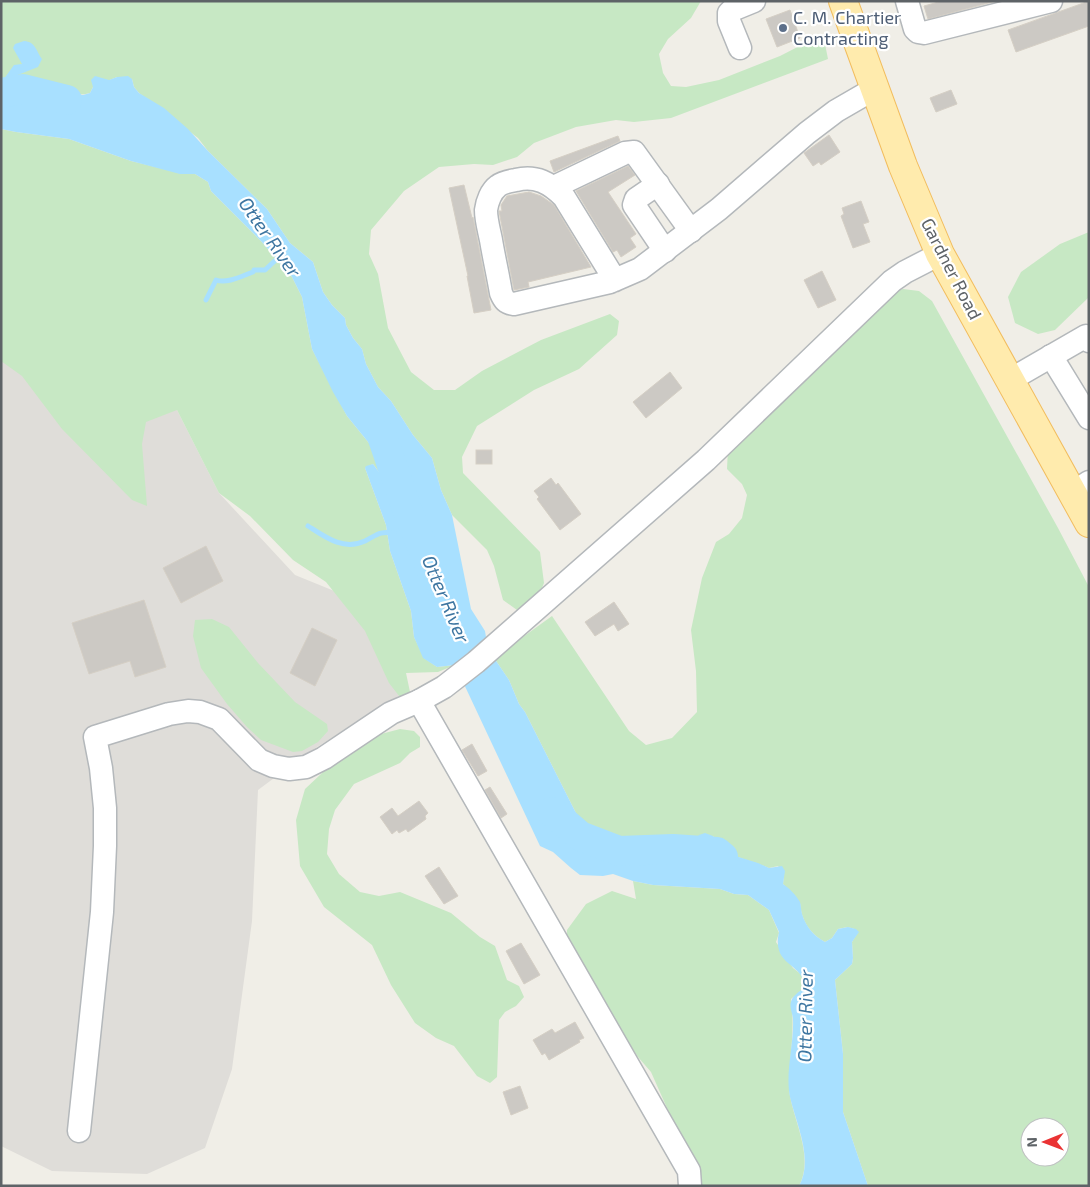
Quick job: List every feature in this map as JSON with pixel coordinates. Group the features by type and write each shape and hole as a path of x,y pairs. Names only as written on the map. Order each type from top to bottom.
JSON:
{"main road":[{"name":"Gardner Road","path":"843,1 903,166 940,254 1010,380 1080,487 1089,523"}],"street":[{"path":"740,48 729,21 729,13 754,1"},
{"path":"907,1 916,29 918,32 924,33 1051,1"},
{"path":"615,280 564,197 554,187 543,181 531,178 506,182 498,186 488,203 486,218 504,300 514,304 615,280 640,269 665,251 836,111 874,90"},
{"path":"554,187 625,153 634,152 691,231"},
{"path":"658,184 636,199 634,205 665,251"},
{"path":"78,1131 102,912 105,846 104,804 95,737 169,714 188,711 200,712 219,719 259,760 273,766 289,769 306,767 324,758 391,714 444,687 476,662 706,460 892,281 940,254"},
{"path":"1010,380 1086,336 1089,341"},
{"path":"1051,356 1089,418"},
{"path":"419,701 689,1171 690,1186"}],"shaded area":[{"path":"1,353 177,410 219,493 295,575 349,597 405,692 309,752 258,790 252,921 232,1069 205,1148 147,1174 52,1171 1,1146"}],"green space":[{"path":"1,1 701,1 691,18 668,39 659,54 663,73 671,86 686,87 719,80 780,56 823,34 828,59 671,118 634,122 616,120 576,127 534,143 517,157 493,165 474,164 439,167 404,191 371,230 369,254 378,274 388,328 411,372 434,390 455,390 482,371 541,340 610,314 619,321 617,335 579,369 534,390 477,426 462,457 463,473 540,552 544,583 537,600 522,610 517,610 503,600 494,566 487,550 452,515 441,490 432,458 413,435 391,401 378,387 366,364 362,349 346,325 345,318 332,305 323,292 313,262 290,243 267,209 208,151 198,138 139,93 134,87 132,79 117,77 93,87 90,93 85,94 33,89 1,97"},
{"path":"1,129 69,139 131,161 180,173 195,174 208,182 211,191 261,241 292,277 302,297 312,349 347,416 411,495 422,521 424,534 416,539 409,531 398,509 391,488 373,464 365,468 386,525 390,551 411,611 414,637 424,658 437,667 455,665 438,672 406,673 410,701 403,701 389,683 365,631 326,582 293,560 250,516 219,493 177,410 146,422 142,444 147,506 132,500 62,429 22,376 1,361"},
{"path":"1089,232 1089,297 1055,330 1038,334 1015,323 1008,297 1021,272 1060,244"},
{"path":"903,289 919,291 932,301 1089,587 1089,1186 868,1186 843,1112 843,1054 835,980 852,964 852,942 858,932 851,928 843,928 838,929 832,938 825,942 820,939 804,921 800,903 783,884 784,875 778,866 769,868 730,854 721,849 713,836 694,839 680,852 661,857 630,854 609,847 594,839 590,841 590,848 585,843 581,823 525,712 519,704 509,680 494,658 552,616 629,731 646,745 672,738 697,712 696,671 691,630 702,578 716,542 729,534 742,518 747,495 742,484 727,469 728,448 882,296"},
{"path":"212,619 229,627 258,663 295,702 327,724 328,731 318,742 302,751 293,752 261,740 227,704 201,668 193,636 195,620"},
{"path":"400,729 414,731 420,737 420,747 410,753 400,763 354,784 335,810 329,829 327,854 339,874 360,892 379,896 400,892 451,913 480,937 495,946 507,980 519,986 524,997 516,1006 505,1012 499,1020 497,1077 490,1083 477,1076 454,1046 436,1038 415,1023 391,985 372,945 324,907 300,866 296,820 305,789 337,759 381,734"},
{"path":"633,881 653,885 720,889 734,894 748,895 769,910 779,933 776,942 793,968 802,975 804,982 804,988 791,999 793,1024 789,1080 792,1107 804,1153 805,1164 799,1186 692,1186 671,1117 651,1072 638,1057 585,977 567,945 567,930 586,904 612,891 636,899"}],"water":[{"path":"24,41 33,45 42,59 38,67 10,78 8,87 12,93 49,89 83,95 90,93 93,87 91,80 95,76 109,80 128,76 132,79 134,87 139,93 164,108 188,129 267,209 290,243 313,262 323,292 332,305 345,318 346,325 362,349 366,364 378,387 391,401 413,435 432,458 441,490 452,515 471,609 485,631 488,649 509,680 519,704 525,712 581,823 585,844 591,847 591,838 601,845 624,853 667,857 688,847 699,835 705,833 713,836 721,849 729,854 769,868 782,866 785,871 783,884 798,899 806,923 811,931 821,940 825,942 832,938 838,929 848,927 859,932 852,942 852,964 835,980 843,1054 843,1112 868,1186 799,1186 805,1164 804,1153 790,1097 789,1078 793,1029 791,1004 794,996 804,988 803,980 799,973 784,959 780,952 778,944 779,932 769,910 748,895 734,894 720,889 653,885 613,874 603,876 580,875 553,852 540,846 455,665 437,667 423,658 414,637 411,611 390,551 386,525 365,468 366,466 373,464 391,488 398,509 409,531 416,539 424,534 422,521 411,495 347,416 333,392 312,349 302,297 292,277 261,241 211,191 208,182 195,174 180,174 131,161 69,139 1,129 1,83 14,65 22,64 13,48 15,44"}],"building":[{"path":"942,1 996,1 928,19 924,6"},
{"path":"1089,1 1089,26 1016,52 1008,30"},
{"name":"C. M. Chartier Contracting","path":"790,10 800,38 777,47 766,19"},
{"path":"951,90 957,104 936,112 930,98"},
{"path":"829,135 840,152 821,165 819,162 813,166 804,153"},
{"path":"618,136 620,141 554,172 550,161"},
{"path":"628,166 635,175 608,192 636,234 630,238 636,247 621,257 617,250 613,252 576,191"},
{"path":"464,185 473,217 491,310 474,313 449,188"},
{"path":"529,192 541,196 554,205 591,267 528,282 529,287 514,290 499,211 502,211 501,205 507,196"},
{"path":"861,201 869,222 863,224 870,242 853,248 841,216 844,214 842,208"},
{"path":"822,271 836,300 818,308 804,280"},
{"path":"670,372 682,388 646,418 633,402"},
{"path":"476,450 492,450 492,464 476,464"},
{"path":"551,478 556,485 558,483 581,514 560,530 537,499 539,497 534,491"},
{"path":"206,546 223,581 181,603 163,568"},
{"path":"144,600 166,667 135,677 130,661 89,674 72,623"},
{"path":"614,602 629,624 618,631 614,624 595,636 585,622"},
{"path":"312,628 337,640 315,686 290,673"},
{"path":"472,744 487,771 478,776 462,750"},
{"path":"490,787 507,814 501,818 485,790"},
{"path":"419,801 428,813 425,816 426,819 408,832 406,829 399,833 397,830 392,834 380,817 392,808 398,816"},
{"path":"439,867 458,896 444,904 425,876"},
{"path":"521,943 540,975 524,984 506,951"},
{"path":"575,1022 584,1038 579,1040 580,1042 549,1060 545,1053 542,1055 533,1040 552,1029 555,1033"},
{"path":"520,1086 528,1108 511,1115 503,1092"}],"waterway":[{"name":"Otter River","path":"1,93 23,89 67,100"},
{"path":"206,300 216,280 230,280 254,270 265,270 280,256"},
{"name":"Otter River","path":"382,436 407,509 434,576"},
{"path":"308,526 342,544 357,544 381,533 394,533"},
{"name":"Otter River","path":"552,812 580,836 619,851 673,849 717,852 723,857"}],"place":[{"name":"C. M. Chartier Contracting","path":"783,28"}]}
